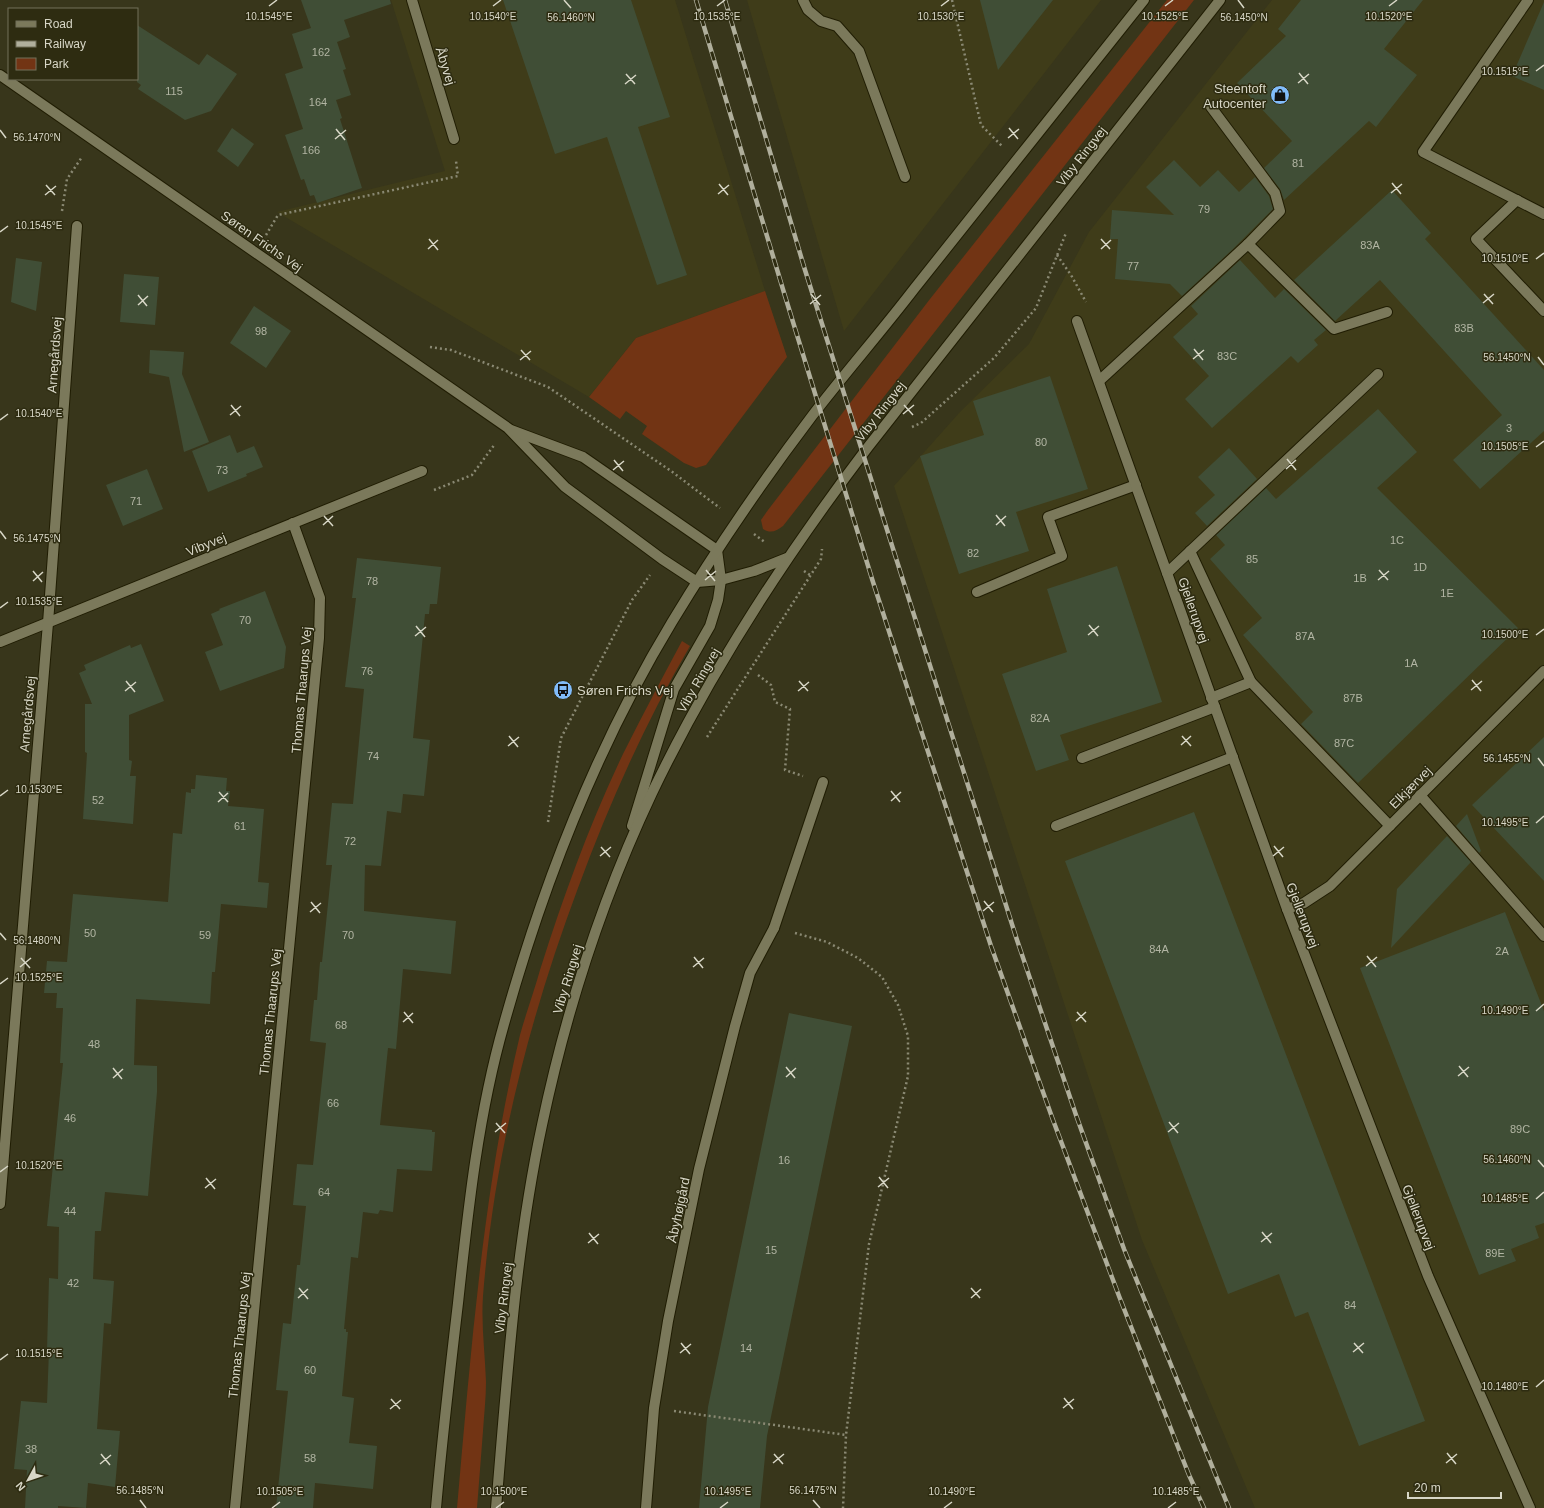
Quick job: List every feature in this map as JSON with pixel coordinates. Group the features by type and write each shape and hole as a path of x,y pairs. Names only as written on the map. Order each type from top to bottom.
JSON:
{"street":[{"name":"Åbyvej","path":"412,0 454,139"},
{"path":"803,0 808,10 821,21 837,26 859,51 905,177"},
{"path":"436,1508 468,1205 483,1116 503,1028 531,933 563,846 598,762 671,624 737,521 814,415 1144,0"},
{"name":"Viby Ringvej","path":"496,1508 514,1308 526,1216 542,1126 562,1043 586,959 617,874 652,793 690,718 726,657 787,558 828,500 868,447 1220,0"},
{"path":"1528,0 1423,152 1544,214"},
{"name":"Søren Frichs Vej","path":"0,75 508,428 565,488 662,559 697,582"},
{"path":"1099,381 1248,244 1280,211 1275,193 1211,107"},
{"path":"1517,200 1476,239 1544,311"},
{"name":"Arnegårdsvej","path":"0,1204 48,624 77,226"},
{"path":"1248,244 1334,329 1387,312"},
{"name":"Gjellerupvej","path":"1077,321 1287,909 1428,1276 1530,1508"},
{"path":"1167,573 1378,374"},
{"name":"Søren Frichs Vej","path":"508,428 583,457 717,550"},
{"name":"Vibyvej","path":"0,642 48,624 422,470"},
{"path":"977,592 1062,556 1048,517 1136,485"},
{"name":"Thomas Thaarups Vej","path":"235,1508 320,638 320,598 293,522"},
{"path":"617,874 674,688 710,626 718,600 721,580 717,550"},
{"path":"1190,551 1251,682 1390,826"},
{"path":"697,582 721,580 754,571 787,558"},
{"name":"Elkjærvej","path":"1287,909 1304,903 1330,886 1544,671"},
{"path":"1082,758 1213,702 1251,682"},
{"path":"1056,826 1233,757"},
{"name":"Åbyhøjgård","path":"646,1508 654,1408 668,1321 700,1169 733,1034 750,972 774,928 823,782"},
{"path":"1420,795 1544,936"}],"path":[{"path":"952,0 981,125 1017,160"},
{"path":"255,253 278,214 458,176 454,139"},
{"path":"77,226 61,222 67,179 94,140"},
{"path":"907,429 921,423 994,358 1036,308 1066,233"},
{"path":"1057,255 1071,275 1093,314 1077,321"},
{"path":"429,346 451,350 548,387 670,471 737,521"},
{"path":"422,470 430,491 472,474 508,428"},
{"path":"750,670 821,559 822,544"},
{"path":"561,738 632,600 662,559"},
{"path":"758,675 770,685 775,702 790,709 785,770 823,782"},
{"path":"774,928 827,942 858,958 882,977 898,1005 908,1036 908,1076 869,1244 846,1435 843,1508"},
{"path":"654,1408 846,1435"}],"shaded area":[{"path":"391,0 675,0 765,291 636,338 589,397 277,212 445,171"},
{"path":"747,0 1101,0 844,331"},
{"path":"1272,0 1544,0 1544,1508 1255,1508 1142,1240 894,486 960,412 1029,344 1089,232"}],"green space":[{"path":"1167,0 1194,0 783,526 773,531 763,529 761,520 768,510 930,299"},
{"path":"765,291 787,357 706,465 696,468 684,463 642,434 647,426 626,411 620,419 589,397 636,338"},
{"path":"682,641 690,646 643,734 602,826 560,937 529,1038 505,1140 488,1244 483,1296 486,1394 477,1508 457,1508 473,1330 487,1211 507,1093 520,1035 558,915 588,833 623,754"}],"building":[{"path":"301,0 390,0 391,4 344,20 350,37 337,42 346,69 343,70 351,95 336,100 342,118 340,119 362,188 317,203 314,195 310,196 304,179 301,180 285,135 303,129 285,74 303,68 292,34 311,28"},
{"path":"503,0 631,0 670,117 638,127 687,275 657,285 607,137 555,154"},
{"path":"980,0 1053,0 998,70"},
{"path":"1301,0 1423,0 1384,49 1417,75 1376,127 1369,121 1284,200 1280,189 1264,168 1292,141 1237,83 1286,36 1278,29"},
{"path":"1544,2 1544,90 1512,76"},
{"path":"138,26 199,65 207,54 237,74 211,111 185,120 138,89 141,85 137,82"},
{"path":"232,128 254,144 238,167 217,151"},
{"path":"1174,160 1200,187 1218,170 1239,192 1255,177 1269,196 1273,209 1232,250 1182,296 1170,284 1115,279 1118,239 1110,239 1112,210 1174,215 1146,187"},
{"path":"1392,190 1431,233 1425,239 1544,370 1544,431 1480,489 1453,460 1502,415 1380,280 1335,321 1294,280"},
{"path":"16,258 42,262 36,311 11,302"},
{"path":"1240,260 1275,298 1284,289 1326,330 1314,340 1318,345 1298,363 1291,356 1212,428 1185,399 1209,376 1173,337 1198,314 1191,306"},
{"path":"124,274 159,277 155,325 120,322"},
{"path":"254,306 291,331 266,368 230,343"},
{"path":"150,350 184,352 182,374 209,442 184,452 169,377 149,373"},
{"path":"1050,376 1088,489 1016,512 1029,551 959,574 920,456 984,435 973,401"},
{"path":"1378,409 1417,452 1377,488 1518,628 1358,783 1301,724 1313,712 1243,635 1262,618 1210,559 1225,545 1216,535 1266,488 1276,499"},
{"path":"230,435 237,453 254,446 263,467 246,474 247,476 208,492 192,451"},
{"path":"1229,448 1257,479 1207,526 1195,513 1215,495 1198,477"},
{"path":"147,469 163,509 123,526 106,485"},
{"path":"357,558 441,567 437,604 430,604 429,614 425,614 413,738 430,740 424,796 403,794 401,813 387,811 381,866 365,865 364,911 456,921 451,974 403,969 396,1049 388,1048 380,1125 432,1130 432,1132 435,1132 432,1171 397,1169 393,1212 380,1210 378,1214 363,1212 358,1258 351,1257 344,1329 348,1332 342,1396 354,1398 349,1443 377,1446 373,1489 315,1483 313,1508 276,1508 288,1391 276,1390 283,1323 291,1324 297,1265 300,1265 306,1206 293,1205 297,1164 313,1165 326,1043 310,1041 314,1000 317,1000 320,962 322,962 332,865 326,865 332,803 353,804 364,689 345,687 356,598 352,598"},
{"path":"1117,566 1162,702 1060,735 1069,760 1036,771 1002,674 1067,652 1047,589"},
{"path":"265,591 286,647 284,668 220,691 205,652 223,645 211,614 220,610 219,609"},
{"path":"141,644 164,701 129,715 129,760 132,761 130,776 136,776 133,824 83,819 87,753 85,752 85,704 92,704 79,673 86,670 84,665 130,645 131,648"},
{"path":"1544,737 1544,881 1472,805"},
{"path":"196,775 227,778 226,791 230,791 228,806 264,809 258,882 269,883 267,908 221,904 215,972 212,972 210,1004 136,999 134,1065 157,1066 157,1092 148,1196 105,1192 101,1231 95,1231 93,1279 114,1281 111,1324 104,1323 97,1429 120,1431 115,1487 88,1483 86,1508 58,1506 58,1508 25,1508 27,1470 14,1469 21,1401 47,1403 49,1278 58,1279 59,1227 47,1226 63,1063 60,1063 63,1008 56,1008 57,993 44,993 47,961 67,962 73,894 168,902 173,833 182,834 186,792 191,793 191,789 195,789"},
{"path":"1194,812 1425,1421 1359,1446 1308,1312 1295,1317 1279,1274 1228,1294 1065,861"},
{"path":"1467,814 1481,851 1479,853 1456,826"},
{"path":"1447,836 1471,862 1391,948 1397,889"},
{"path":"1505,912 1544,1011 1544,1223 1535,1226 1539,1238 1511,1249 1516,1261 1479,1275 1360,968"},
{"path":"789,1013 852,1026 767,1436 760,1508 699,1508 708,1407"}],"railway":[{"path":"696,0 873,582 991,946 1053,1120 1119,1296 1189,1475 1204,1508"},
{"path":"725,0 805,270 1017,940 1076,1115 1124,1249 1229,1508"}],"place":[{"name":"Steentoft Autocenter","path":"1280,95"},
{"name":"Søren Frichs Vej","path":"563,690"}]}
